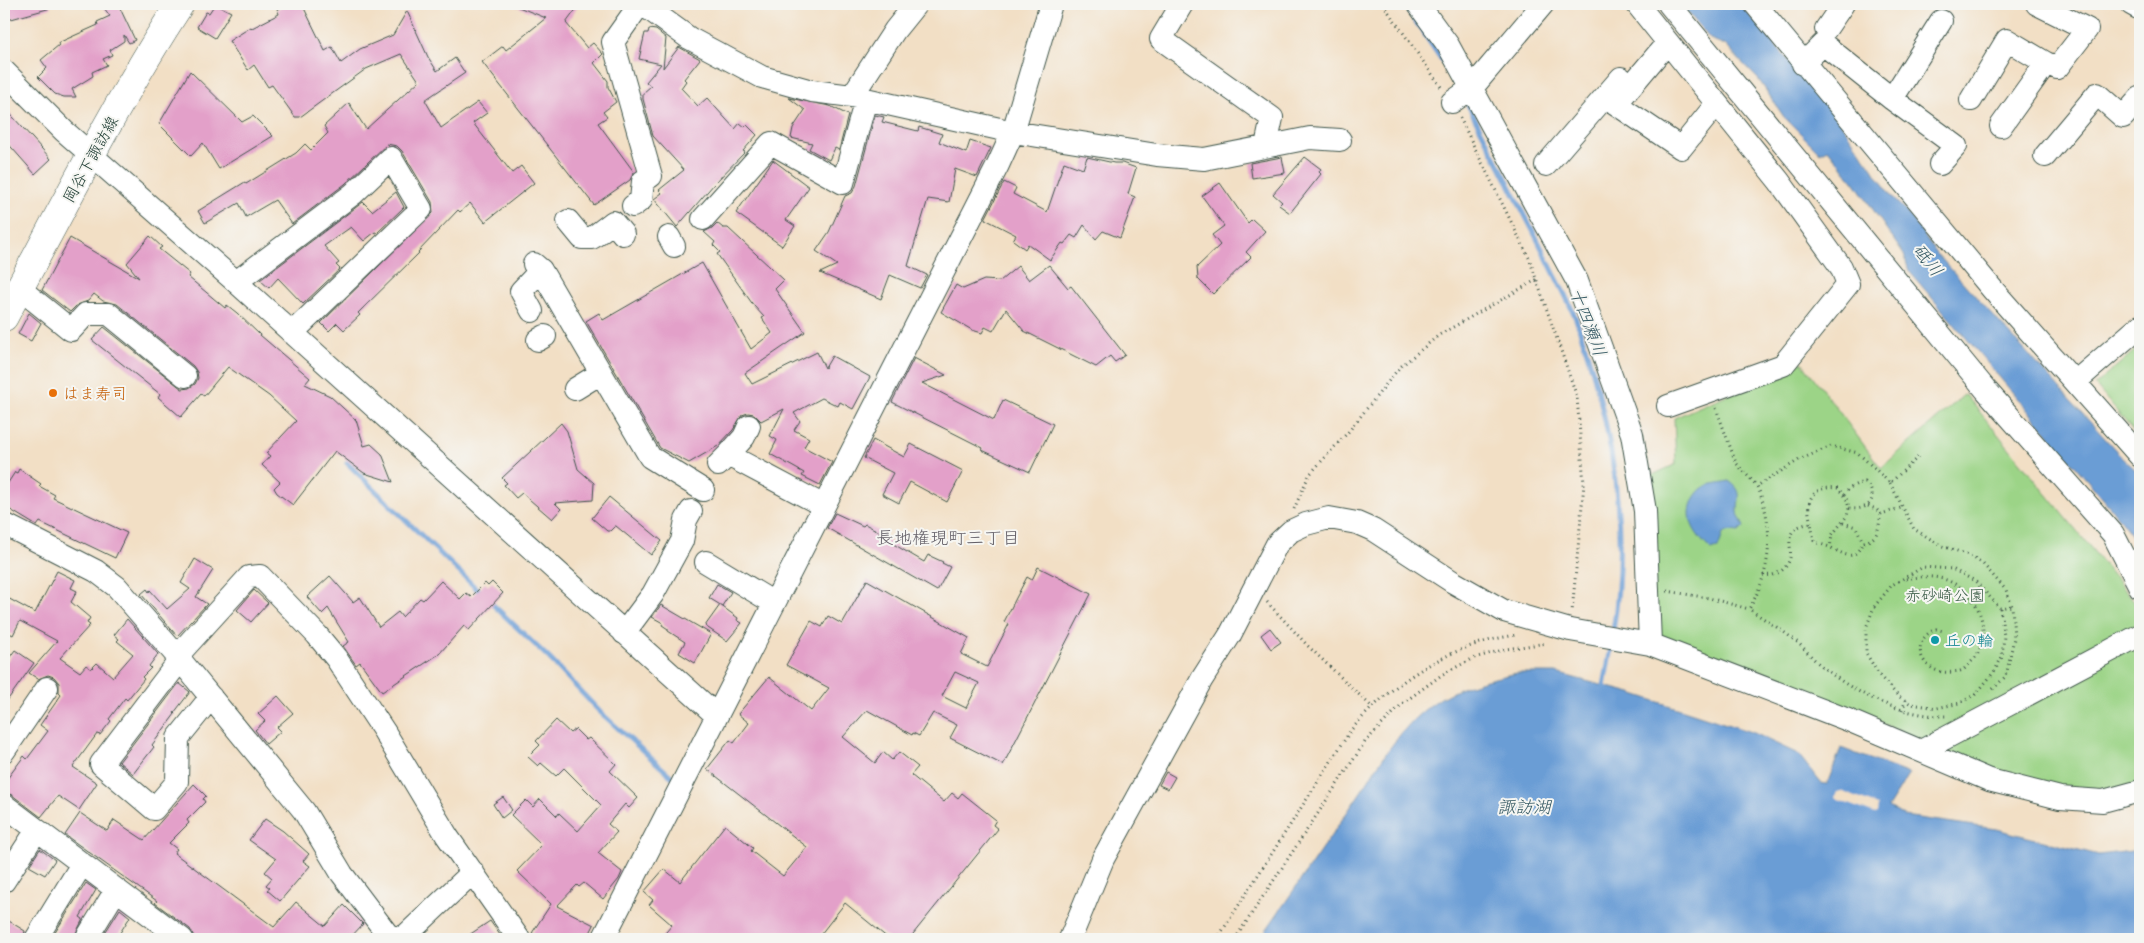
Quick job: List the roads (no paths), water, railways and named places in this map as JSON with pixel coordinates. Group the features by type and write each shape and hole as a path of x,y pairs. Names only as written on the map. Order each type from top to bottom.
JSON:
{"main road":[{"name":"岡谷下諏訪線","path":"4,317 91,155 152,47 180,4"}],"street":[{"path":"641,205 643,181 651,176 613,42 641,4 689,38 762,77 812,91 859,98 1013,132 1157,155 1204,159 1310,138 1340,140"},
{"path":"703,219 771,143 843,183 859,98 895,30 916,4"},
{"path":"603,939 774,603 779,575 824,506 927,308 1013,132 1051,4"},
{"path":"1182,4 1161,39 1272,118 1266,146"},
{"path":"1418,4 1448,45 1461,95 1578,281 1629,425 1645,511 1648,590 1644,643"},
{"path":"1461,95 1543,4"},
{"path":"1637,4 1779,180 1841,267 1848,284 1783,365 1668,406"},
{"path":"1669,4 1986,390 2113,534 2140,587"},
{"path":"1755,4 1993,290 2140,456"},
{"path":"1826,29 1843,4"},
{"path":"1971,100 2007,40 2057,68 2087,29 2037,4"},
{"path":"2131,4 2140,10"},
{"path":"1892,99 1941,21"},
{"path":"1546,165 1652,42 1654,35 1664,37"},
{"path":"1664,37 1663,48 1616,104 1681,148 1710,112 1719,106"},
{"path":"1804,64 1823,44 1892,99 1956,146 1940,164"},
{"path":"2001,126 2046,63"},
{"path":"4,71 64,131 236,282 716,715"},
{"path":"2045,156 2097,94 2123,118 2140,98"},
{"path":"236,282 352,194 391,158 421,209 292,333"},
{"path":"568,221 582,238 592,238 613,222 623,234"},
{"path":"532,311 521,291 538,267 566,296 601,373 650,457 703,490"},
{"path":"19,288 71,330 86,314 108,314 185,376"},
{"path":"2075,382 2140,326"},
{"path":"567,382 601,373"},
{"path":"749,426 744,437 723,460 824,506"},
{"path":"624,633 653,594 682,541 686,513"},
{"path":"1070,939 1103,859 1202,679 1230,635 1277,544 1291,531 1306,524 1329,518 1357,523 1373,530 1504,611 1539,622 1644,643 1848,720 1989,780 2060,798 2103,801 2140,790"},
{"path":"4,524 103,576 117,587 304,811 342,874 388,935 402,939 473,872"},
{"path":"706,562 774,603"},
{"path":"211,698 178,738 177,782 154,809 101,764 178,658 249,577 260,576 317,635 336,658 384,731 447,836 519,939"},
{"path":"1921,751 2140,635"},
{"path":"4,751 47,688"},
{"path":"4,805 182,939"},
{"path":"4,881 37,830"},
{"path":"36,939 82,864"},
{"path":"86,939 116,890"}],"water":[{"name":"砥川","path":"1681,4 1740,4 1840,122 1892,197 1911,217 1937,254 2122,457 2140,474 2140,546 2110,507 1909,271 1904,255 1855,183 1828,149 1820,153 1784,117 1759,80 1725,45 1710,39"},
{"path":"1729,481 1738,491 1738,513 1744,527 1739,532 1730,531 1723,534 1718,548 1711,550 1693,528 1690,515 1693,500 1704,487"},
{"name":"諏訪湖","path":"1517,673 1556,673 1631,693 1751,732 1798,754 1821,783 1827,784 1841,748 1909,774 1888,807 1904,816 1996,829 2099,855 2140,850 2140,939 1260,939 1391,746 1414,720 1427,708 1450,693 1478,682"}],"waterway":[{"name":"十四瀬川","path":"1404,4 1454,78"},
{"name":"十四瀬川","path":"1465,99 1570,304 1599,395 1608,434 1618,512 1618,592 1613,631"},
{"path":"347,463 483,595"},
{"path":"489,601 549,658 600,712 672,777"},
{"name":"十四瀬川","path":"1609,691 1604,686 1612,642"}],"place":[{"name":"はま寿司","path":"53,393"},
{"name":"丘の輪","path":"1935,640"}],"district":[{"name":"長地権現町三丁目","path":"948,538"}],"park label":[{"name":"赤砂崎公園","path":"1945,595"}]}
